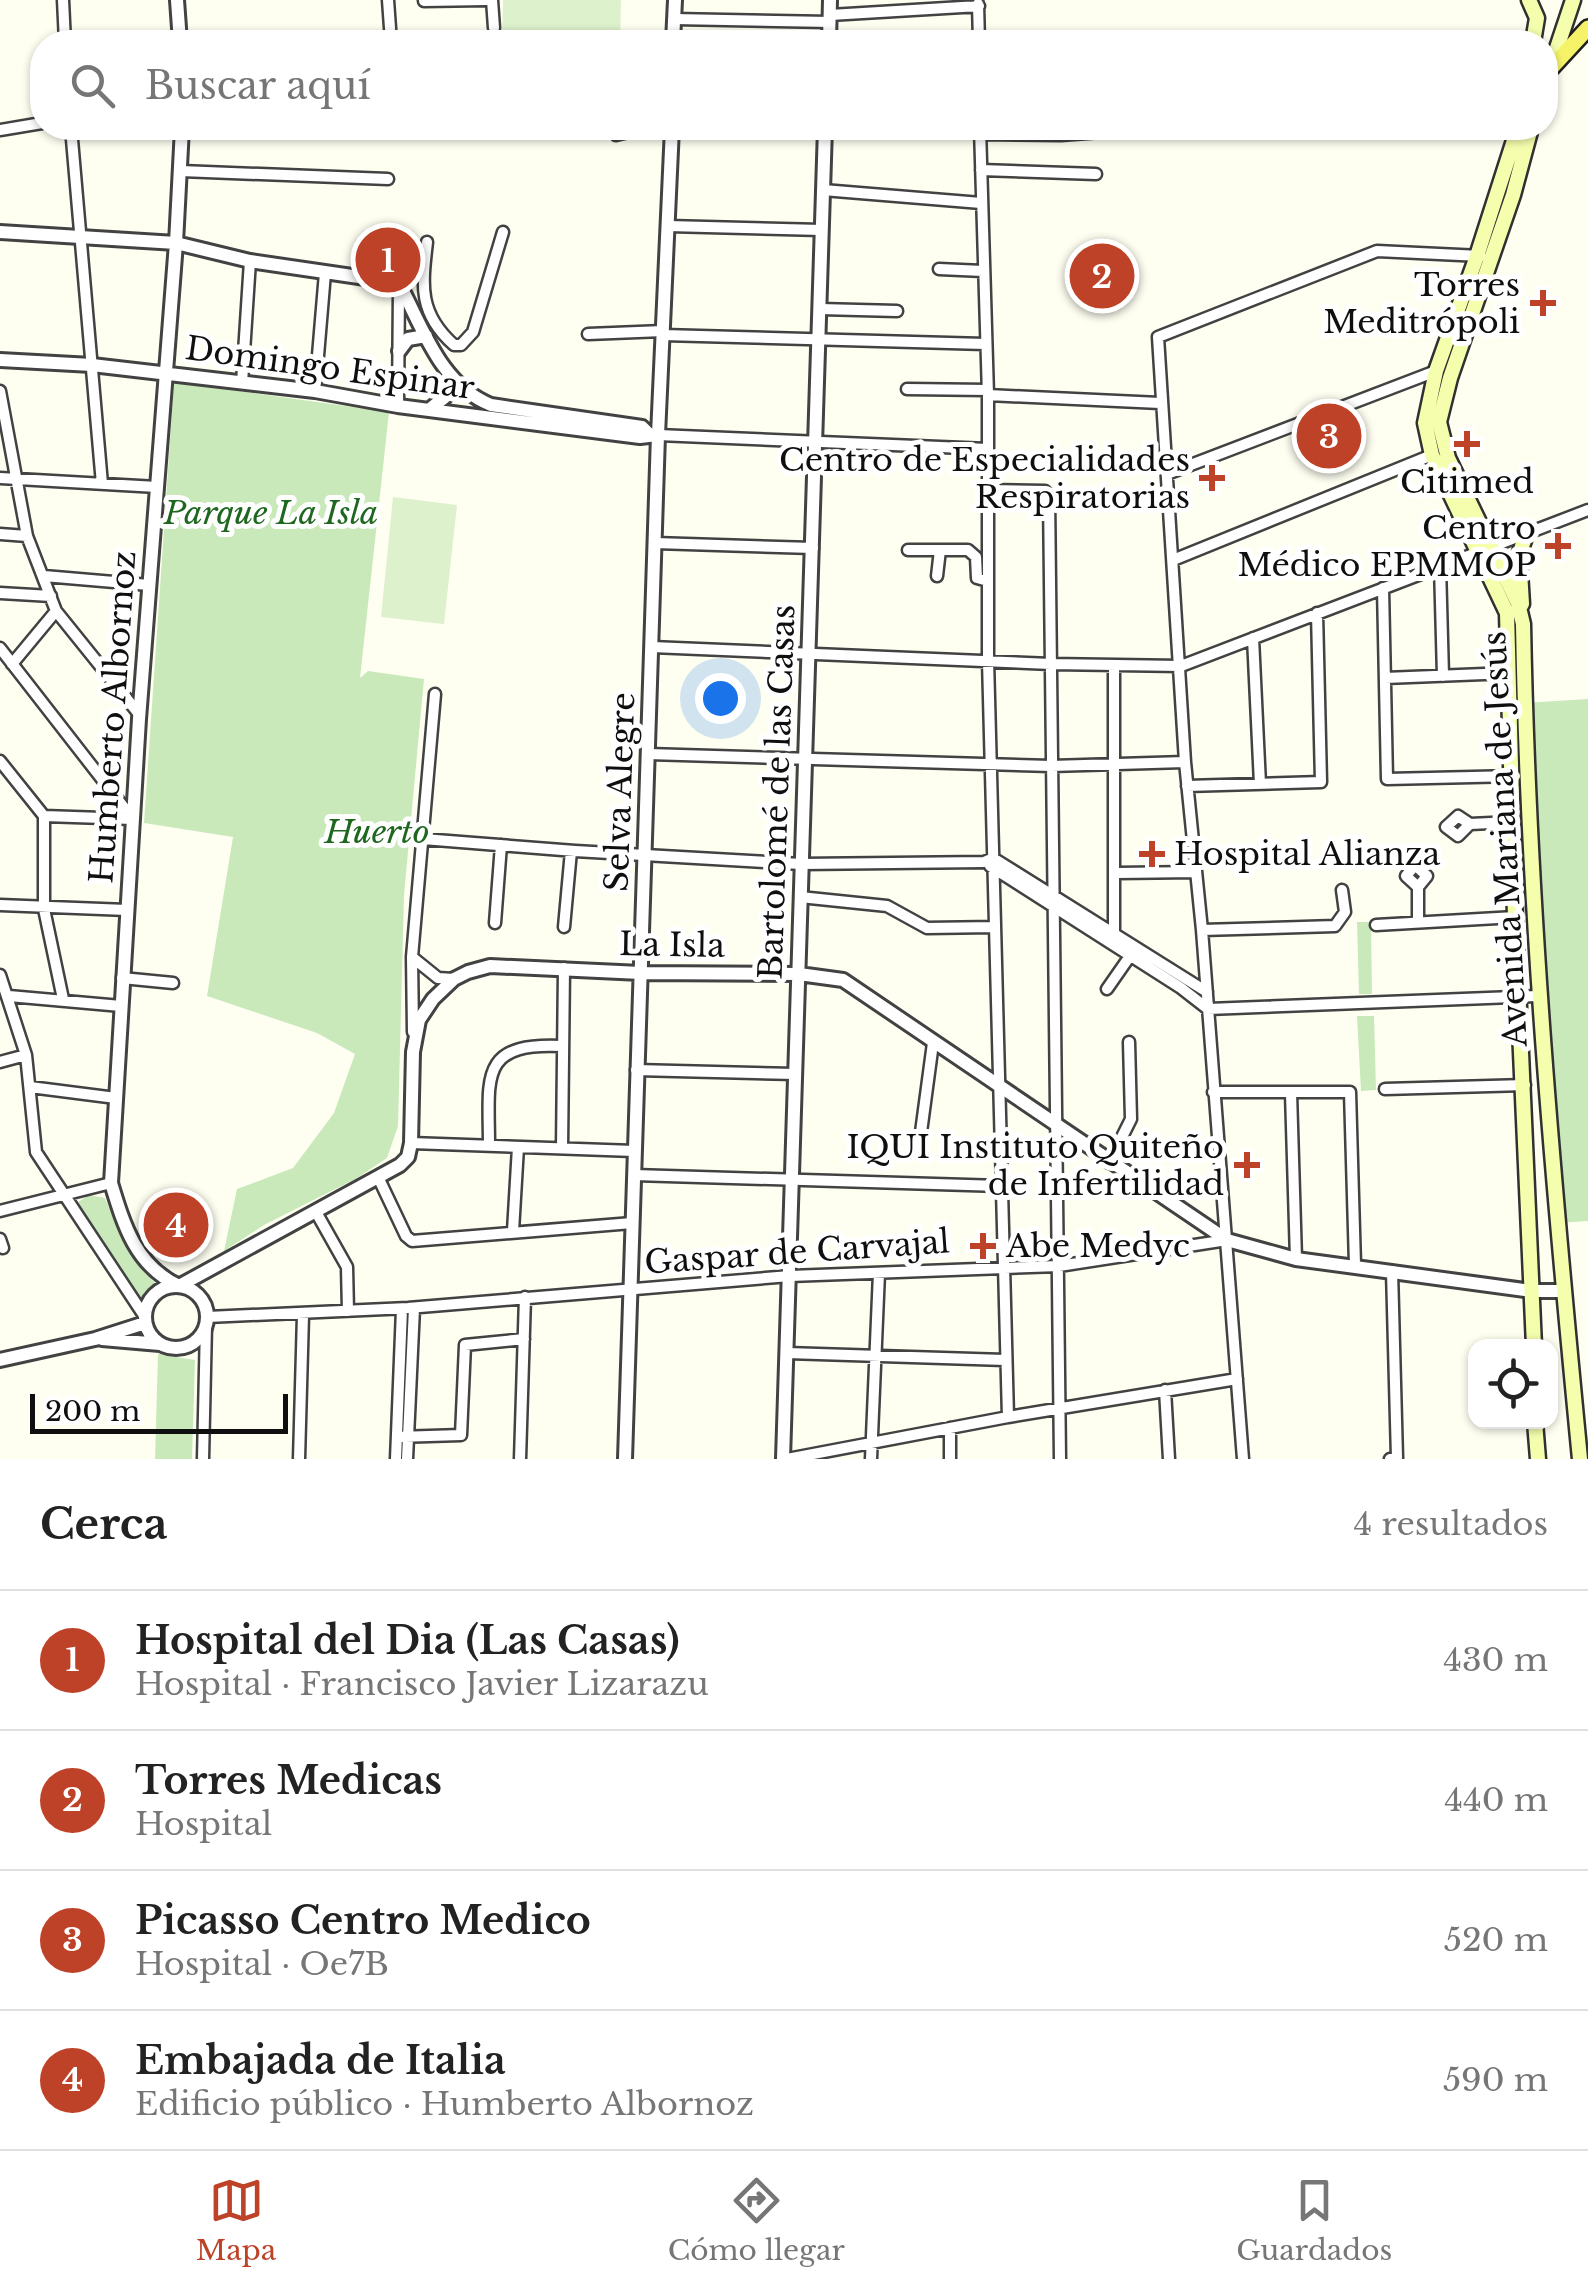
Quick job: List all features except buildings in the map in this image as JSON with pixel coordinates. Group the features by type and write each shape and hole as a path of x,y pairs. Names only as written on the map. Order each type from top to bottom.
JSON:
{"main road":[{"path":"1529,0 1537,18 1535,30"},
{"path":"1542,30 1545,0"},
{"path":"1558,46 1573,0"},
{"path":"1558,63 1588,28"},
{"name":"Avenida Mariana de Jesús","path":"1514,140 1436,371 1426,423 1432,455 1518,603 1524,624 1515,918 1534,1339"},
{"name":"Avenida Mariana de Jesús","path":"1519,776 1506,614 1486,548 1445,450 1439,422 1527,140"},
{"path":"1524,624 1519,555 1527,532"},
{"name":"Avenida Mariana de Jesús","path":"1517,816 1538,996 1580,1459"},
{"path":"1536,1429 1538,1459"}],"street":[{"path":"62,0 64,30"},
{"path":"177,0 179,30"},
{"path":"388,0 390,30"},
{"path":"424,2 489,0 494,28"},
{"path":"674,30 675,0"},
{"path":"674,19 978,3 979,30"},
{"path":"0,130 30,125"},
{"path":"71,140 102,484"},
{"name":"Humberto Albornoz","path":"179,1286 152,1270 143,1257 121,1216 112,1183 120,1006 182,140"},
{"name":"Selva Alegre","path":"625,1459 655,543 654,435 672,140"},
{"name":"Bartolomé de las Casas","path":"785,1459 790,1181 825,140"},
{"path":"980,140 988,393 990,863 1008,1416"},
{"path":"981,170 1096,174"},
{"path":"181,171 388,179"},
{"path":"823,190 981,202"},
{"path":"668,226 822,230"},
{"path":"0,232 176,243 398,286 398,406"},
{"path":"399,350 408,339 433,333 454,345 466,343 473,332 504,232"},
{"path":"426,242 422,291 433,333"},
{"path":"1243,1459 1202,930 1185,762 1158,338 1378,252 1494,254"},
{"path":"242,383 250,260"},
{"path":"939,269 983,270"},
{"path":"314,391 325,273"},
{"name":"Domingo Espinar","path":"398,286 433,333 453,380 474,398 491,404 642,427 654,435"},
{"path":"820,309 897,310"},
{"path":"588,334 985,344"},
{"name":"Domingo Espinar","path":"0,360 92,365 314,391 640,438 654,435 988,449"},
{"path":"1166,474 1436,371"},
{"path":"428,410 444,398 453,380"},
{"path":"907,389 1160,402"},
{"path":"0,391 27,536 56,610 140,714"},
{"path":"1172,560 1432,455"},
{"path":"0,478 157,487"},
{"path":"988,490 1045,490 1048,494 1060,1459"},
{"path":"652,647 1181,666 1588,510"},
{"path":"0,534 27,536"},
{"path":"655,543 813,548"},
{"path":"908,550 972,552 977,578 988,581"},
{"path":"938,576 940,550"},
{"path":"1440,566 1444,676"},
{"path":"44,576 149,584"},
{"path":"1383,588 1387,779 1519,776"},
{"path":"0,593 51,596"},
{"path":"12,664 56,610"},
{"path":"1187,786 1321,782 1317,613"},
{"path":"1253,638 1260,784"},
{"path":"0,648 133,818"},
{"path":"1114,666 1114,934"},
{"path":"1385,678 1509,674"},
{"path":"179,1286 378,1178 408,1156 412,957 434,694"},
{"path":"648,754 1051,766 1185,762"},
{"path":"0,761 44,816 44,909 63,999"},
{"path":"44,816 133,818"},
{"path":"1470,824 1517,816"},
{"path":"423,838 802,864 990,863 1208,1009 1538,996"},
{"path":"495,922 501,844"},
{"path":"564,927 571,851"},
{"path":"1116,873 1196,872"},
{"path":"1418,886 1418,922"},
{"path":"1202,930 1335,926 1345,912 1342,890"},
{"path":"800,896 887,906 927,928 994,926"},
{"path":"1054,903 1114,934 1207,992"},
{"path":"0,905 127,910"},
{"path":"1376,924 1515,918"},
{"path":"1107,989 1130,956"},
{"path":"412,957 438,978 454,979"},
{"name":"La Isla","path":"454,979 490,966 798,974 846,982 1227,1240"},
{"path":"562,1148 564,968"},
{"path":"0,975 26,1055 36,1152 160,1344"},
{"path":"122,978 173,983"},
{"path":"413,1052 420,1020 433,999 454,979"},
{"path":"9,996 120,1006"},
{"path":"1109,1163 1132,1119 1129,1042"},
{"path":"919,1147 932,1043"},
{"path":"489,1146 489,1084 494,1066 508,1051 527,1045 562,1046"},
{"path":"0,1062 26,1055"},
{"path":"636,1070 795,1074"},
{"path":"1384,1090 1524,1085"},
{"path":"30,1087 116,1098"},
{"path":"1213,1092 1350,1092 1355,1265"},
{"path":"1291,1093 1296,1259"},
{"path":"411,1142 634,1151"},
{"path":"513,1231 518,1147"},
{"path":"634,1175 1001,1186"},
{"path":"378,1178 409,1240 632,1223"},
{"path":"0,1211 112,1183"},
{"path":"316,1212 347,1267 348,1311"},
{"name":"Gaspar de Carvajal","path":"94,1338 178,1348 188,1346 202,1334 206,1321 790,1276 1059,1266 1227,1240 1296,1259 1532,1291 1564,1291"},
{"path":"203,1459 203,1302 213,1268"},
{"path":"1390,1459 1397,1458 1392,1272"},
{"path":"870,1459 879,1273"},
{"name":"Gaspar de Carvajal","path":"0,1360 94,1338 145,1320 151,1298 168,1286 179,1286"},
{"path":"179,1286 189,1288 203,1302"},
{"path":"520,1459 526,1297"},
{"path":"407,1459 403,1436 408,1308"},
{"path":"299,1459 303,1314"},
{"path":"403,1436 462,1434 465,1345 524,1339"},
{"path":"787,1353 1005,1360"},
{"path":"785,1459 1008,1416 1236,1379"},
{"path":"1165,1390 1169,1459"},
{"path":"950,1428 950,1459"},
{"path":"396,1459 403,1436"}],"green space":[{"path":"503,0 621,0 620,30 502,30"},
{"name":"Parque La Isla","path":"174,382 389,412 360,678 368,671 424,679 404,895 398,1126 387,1158 224,1251 237,1189 293,1168 334,1113 355,1054 317,1033 207,996 233,837 144,823"},
{"path":"393,497 457,505 444,624 381,617"},
{"path":"1588,699 1588,1221 1558,1223 1525,703"},
{"path":"1357,922 1371,922 1372,994 1359,994"},
{"path":"1357,1016 1374,1016 1376,1090 1361,1091"},
{"path":"89,1195 105,1198 126,1244 155,1283 140,1300 78,1202"},
{"path":"158,1354 195,1360 192,1459 155,1459"}],"place":[{"name":"Hospital del Dia (Las Casas)","path":"388,260"},
{"name":"Torres Medicas","path":"1102,276"},
{"name":"Torres Meditrópoli","path":"1543,303"},
{"name":"Picasso Centro Medico","path":"1329,436"},
{"name":"Citimed","path":"1467,444"},
{"name":"Centro de Especialidades Respiratorias","path":"1212,478"},
{"name":"Centro Médico EPMMOP","path":"1558,546"},
{"name":"Hospital Alianza","path":"1152,854"},
{"name":"IQUI Instituto Quiteño de Infertilidad","path":"1247,1165"},
{"name":"Embajada de Italia","path":"176,1225"},
{"name":"Abe Medyc","path":"983,1246"}],"park label":[{"name":"Huerto","path":"377,832"}]}
